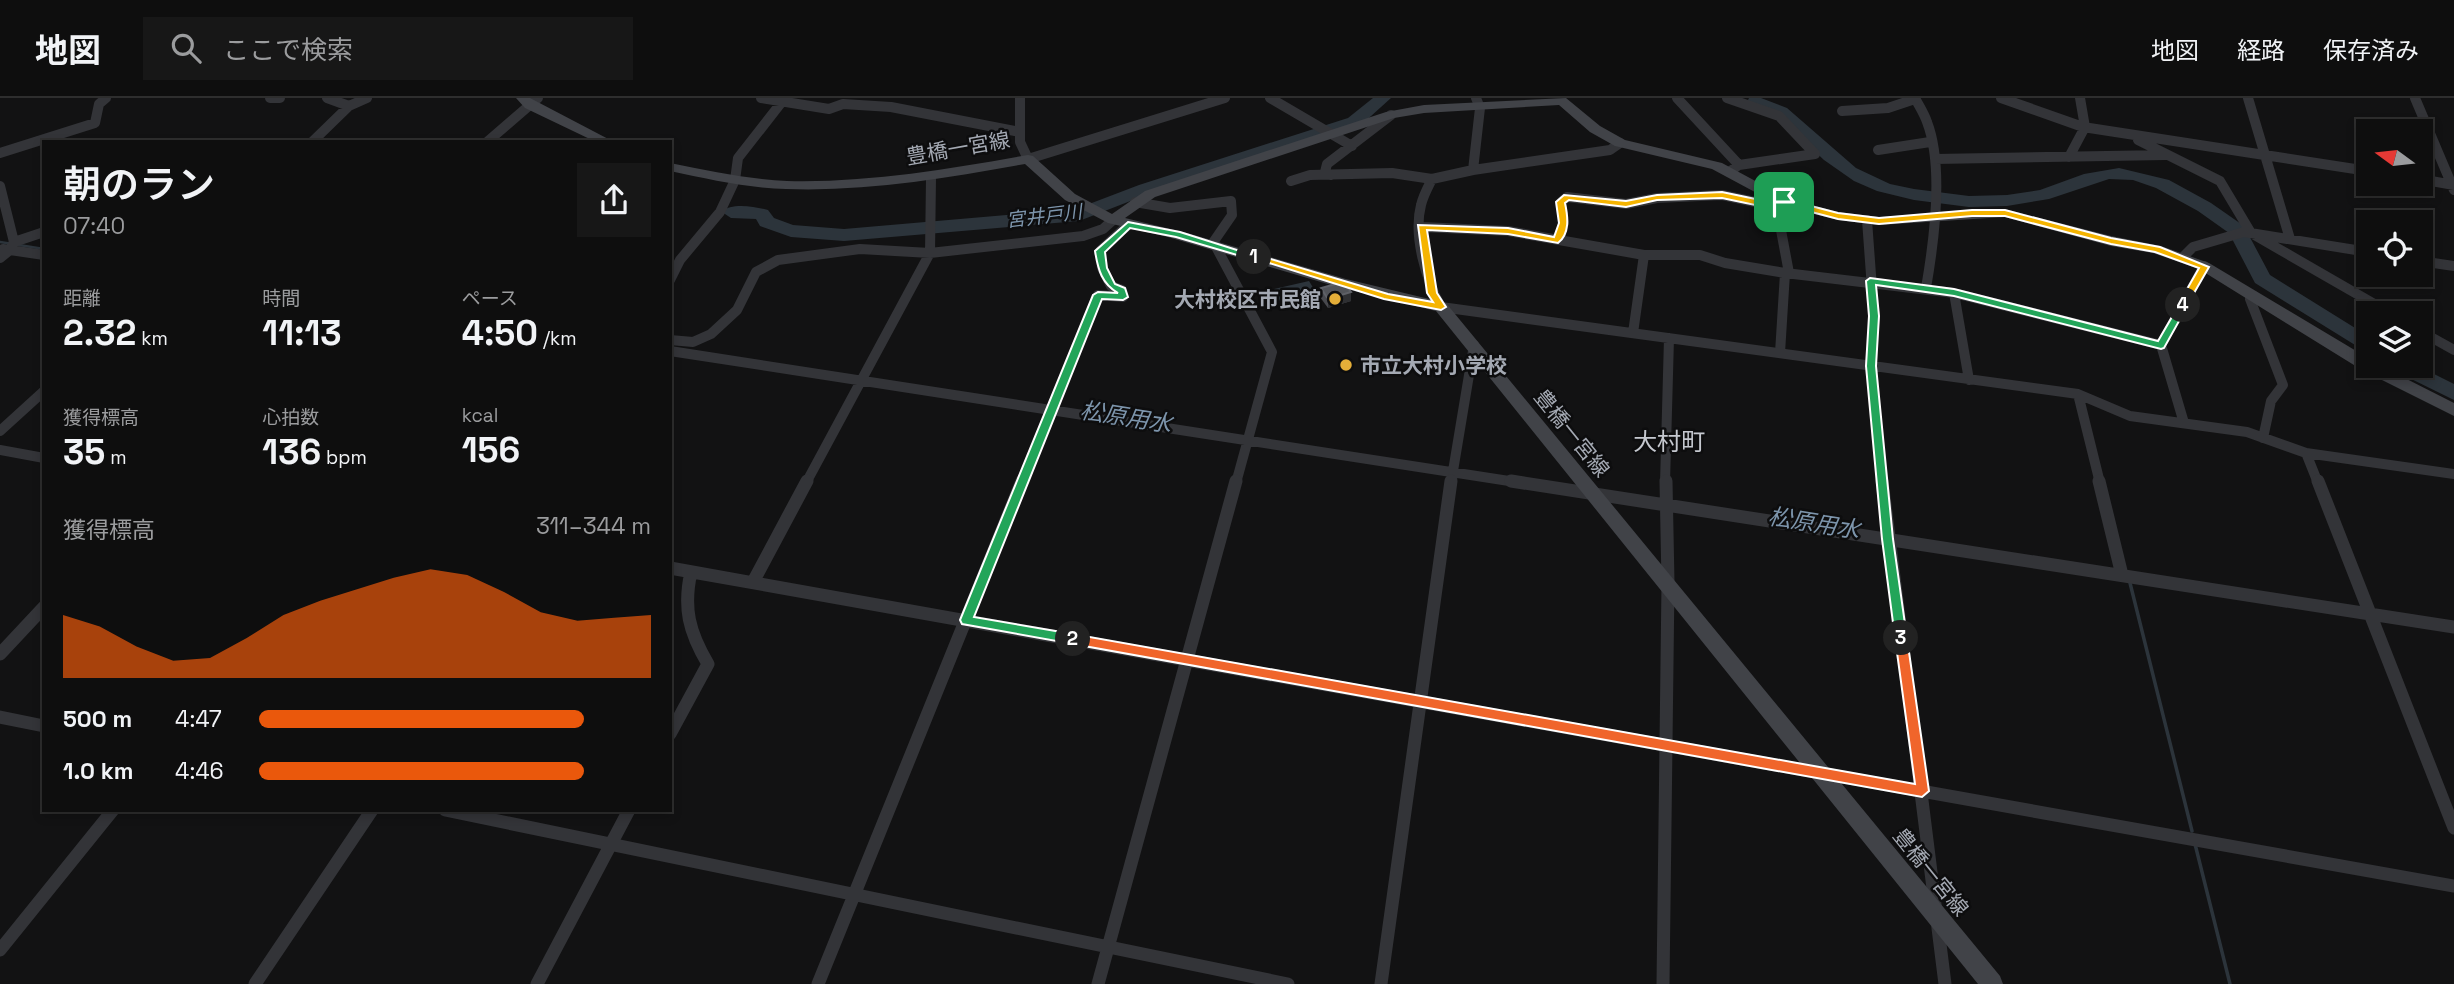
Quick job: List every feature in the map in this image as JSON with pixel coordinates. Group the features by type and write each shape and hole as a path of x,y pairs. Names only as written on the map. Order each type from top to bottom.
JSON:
{"main road":[{"path":"530,100 603,140"},
{"path":"1121,223 1135,202 1163,189 1327,132 1424,109 1478,103 1563,100 1595,129 1619,143 1734,168 1774,202 1867,220 1935,204 2022,216 2183,257 2254,296 2356,359"},
{"name":"豊橋一宮線","path":"672,167 735,180 828,185 930,178 1028,159 1045,177 1092,210 1121,223 1177,234 1388,297 1441,307 1992,984"},
{"path":"2391,378 2454,410"}],"street":[{"path":"0,153 95,122 99,104 106,98"},
{"path":"270,98 280,98"},
{"path":"327,98 349,106"},
{"path":"314,140 349,106 367,98"},
{"path":"761,98 828,109 845,101 891,107 1020,132"},
{"path":"1020,98 1020,142 1028,159 1225,98"},
{"path":"1270,98 1352,146"},
{"path":"1677,98 1734,168 1815,154 1779,116 1727,98"},
{"path":"2001,98 2085,127 2356,169"},
{"path":"2069,157 2085,127 2080,98"},
{"path":"2248,98 2290,239"},
{"path":"2415,98 2453,186"},
{"path":"1842,111 1888,108 1915,99 1929,125 1935,159 1935,204 1933,253 1926,288"},
{"path":"489,140 530,100"},
{"path":"672,276 680,260 720,212 735,180 737,158 781,103"},
{"path":"1473,170 1478,103"},
{"path":"1331,175 1325,172 1324,168 1391,115"},
{"path":"2125,133 2220,181 2247,232 2369,301"},
{"path":"1878,150 1930,142"},
{"path":"1291,181 1310,174 1392,173 1433,179 1473,170 1610,150 1619,143"},
{"path":"1935,159 2170,155"},
{"path":"753,582 930,253 930,178"},
{"path":"1433,179 1422,202 1422,227 1432,293 1441,307 2078,394 2130,416 2247,432 2306,453 2454,474"},
{"path":"2433,182 2453,186"},
{"path":"0,186 9,247"},
{"path":"1558,240 1564,223 1561,202 1567,197 1626,204 1657,198 1722,195 1774,202 1779,212 1787,273 1780,353"},
{"path":"1098,984 1272,352 1213,245 1232,215 1231,201 1167,208 1147,207 1135,202"},
{"path":"1867,220 1874,316 1871,366 1887,536 1945,984"},
{"path":"675,349 702,339 730,320 756,272 769,263 860,249 930,253 1083,236 1121,223"},
{"path":"818,984 1098,295 1123,297 1122,290 1111,286 1102,268 1100,251 1121,223"},
{"path":"1422,227 1508,231 1644,255 1700,254 1725,263 1787,273 1926,288 2161,345"},
{"path":"2183,257 2193,247 2247,232 2356,250"},
{"path":"0,258 9,247 42,233"},
{"path":"9,247 42,255"},
{"path":"1633,333 1644,255"},
{"path":"2433,263 2454,267"},
{"path":"2184,423 2161,345 2204,267"},
{"path":"1954,293 1969,380"},
{"path":"2254,296 2250,299 2283,385 2271,401 2263,438"},
{"path":"1663,984 1668,583 1665,501 1670,338"},
{"path":"2433,338 2454,350"},
{"path":"1381,984 1453,469 1474,345"},
{"path":"675,349 1453,469 1592,494 1665,501 2454,627"},
{"path":"0,431 42,393"},
{"path":"2078,394 2122,575"},
{"path":"0,450 42,458"},
{"path":"2306,453 2372,614 2454,828"},
{"path":"672,568 2454,886"},
{"path":"672,730 708,664 685,621 684,597 691,572"},
{"path":"0,654 42,609"},
{"path":"0,717 42,726"},
{"path":"0,950 111,812"},
{"path":"255,984 371,812"},
{"path":"455,812 1288,984"},
{"path":"537,984 628,812"}],"shaded area":[{"path":"1309,281 1317,294 1281,303 1274,289"}],"building":[{"path":"1343,282 1351,292 1328,299 1321,288"}],"waterway":[{"name":"宮井戸川","path":"731,212 762,214 767,222 791,231 844,235 1079,215 1145,189 1354,122 1383,98"},
{"name":"宮井戸川","path":"1755,102 1785,114 1830,157 1861,178 1914,195 1951,200 2007,201 2043,195 2109,173 2133,175 2162,184 2204,207 2237,230 2262,279 2356,338"},
{"name":"松原用水","path":"0,242 42,249"},
{"name":"宮井戸川","path":"2425,378 2454,393"},
{"path":"2130,583 2192,831"},
{"path":"2195,844 2230,984"}],"place":[{"name":"大村校区市民館","path":"1335,299"},
{"name":"市立大村小学校","path":"1346,365"}],"district":[{"name":"大村町","path":"1669,441"}],"route":[{"path":"1722,195 1774,206 1775,198 1784,202 1838,216 1879,221 2005,213 2172,253 2204,267 2161,345 1954,293 1870,281 1874,316 1871,366 1888,539 1922,791 966,620 1098,295 1123,297 1122,290 1111,286 1102,268 1100,251 1128,225 1177,234 1388,297 1441,307 1432,293 1422,227 1477,232 1508,231 1558,240 1564,223 1561,202 1567,197 1626,204 1657,198 1722,195"}]}
